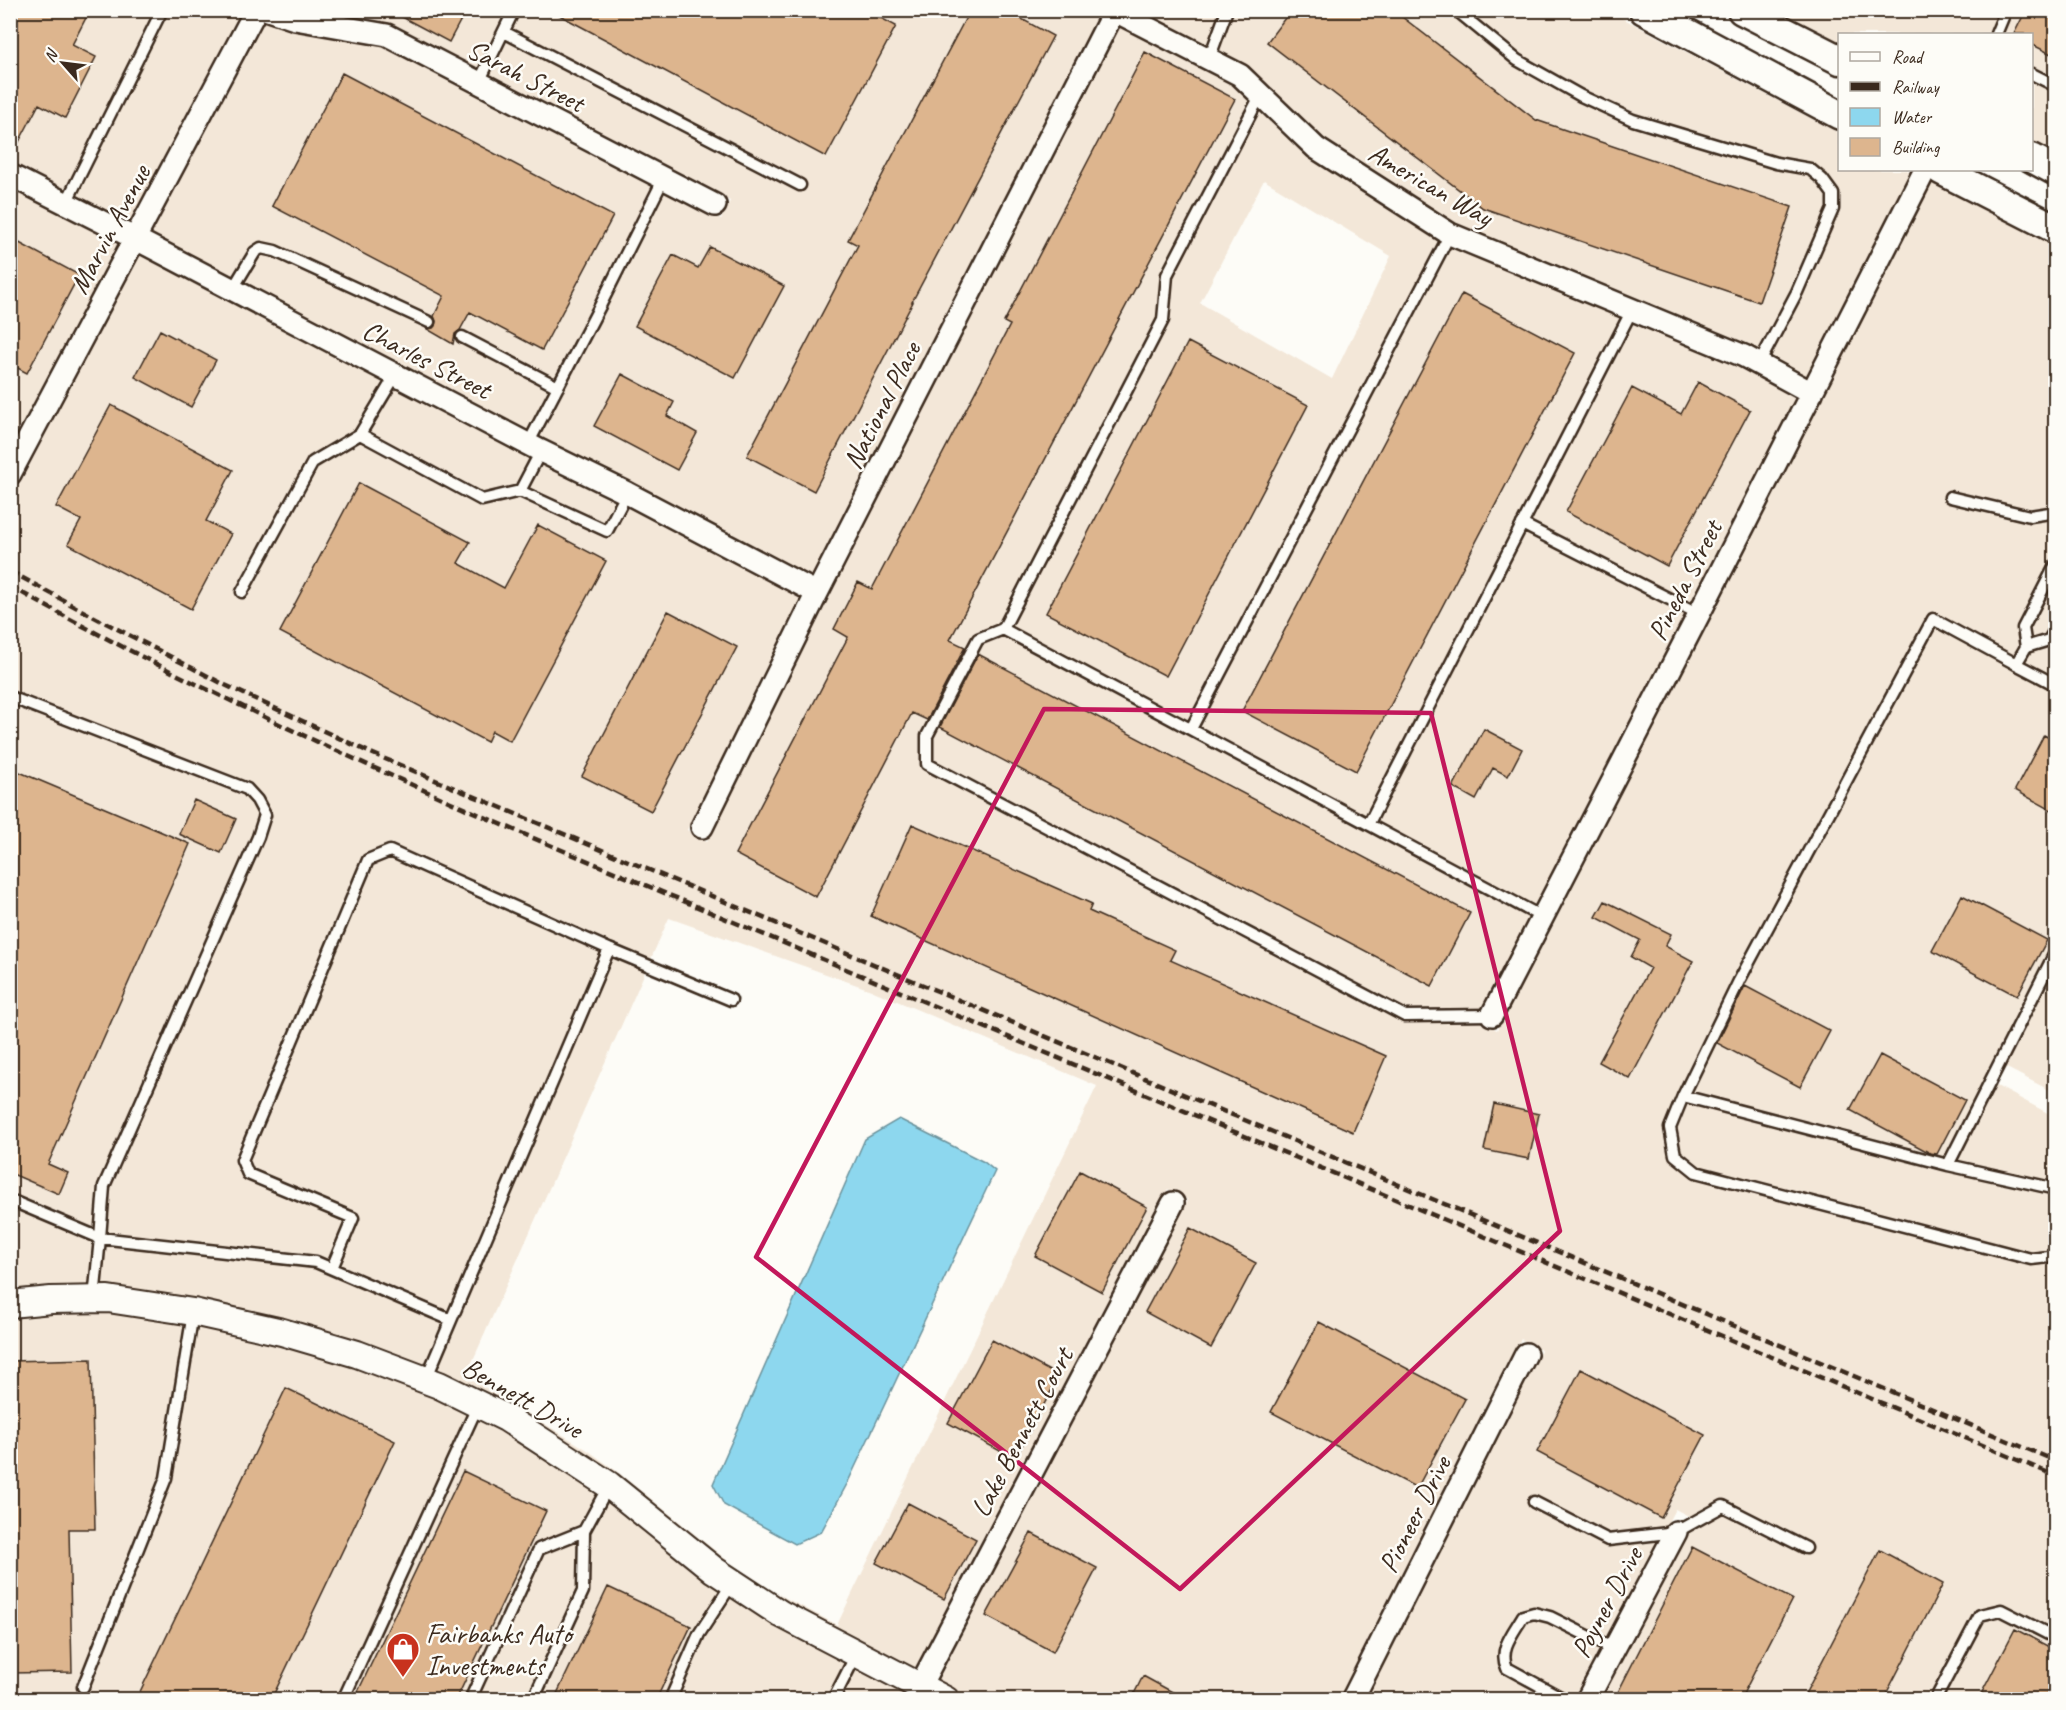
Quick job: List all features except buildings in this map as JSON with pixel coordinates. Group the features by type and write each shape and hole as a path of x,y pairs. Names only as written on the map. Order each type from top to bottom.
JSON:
{"main road":[{"path":"1644,10 1838,114"},
{"path":"1742,10 1771,19 1838,59"},
{"path":"1746,64 1771,19"},
{"path":"2033,159 2055,171"},
{"path":"1943,171 2055,229"}],"street":[{"name":"Marvin Avenue","path":"10,474 256,10"},
{"name":"Sarah Street","path":"268,10 295,19 387,35 716,205"},
{"name":"American Way","path":"1114,11 1240,75 1316,148 1450,234 1744,356 1812,393"},
{"name":"National Place","path":"702,827 817,593 1114,11"},
{"name":"Pineda Street","path":"1492,1015 1924,171"},
{"name":"Charles Street","path":"10,175 136,238 395,376 627,493 817,593"},
{"name":"Lake Bennett Court","path":"920,1686 1173,1203"},
{"name":"Bennett Drive","path":"10,1304 51,1300 108,1299 193,1312 282,1332 347,1350 426,1380 506,1418 609,1485 714,1570 781,1614 946,1700"},
{"name":"Pioneer Drive","path":"1352,1700 1526,1354"},
{"name":"Poyner Drive","path":"1587,1700 1676,1532"}],"lane":[{"path":"66,203 162,10"},
{"path":"478,82 514,10"},
{"path":"1209,59 1227,10"},
{"path":"1456,10 1516,60 1581,96 1633,120 1776,163 1810,169 1822,179 1833,194 1833,209 1797,292 1760,364"},
{"path":"1996,33 2006,10"},
{"path":"504,32 800,185"},
{"path":"2033,75 2055,86"},
{"path":"1262,94 1167,275 1163,320 1003,629 978,639 927,736 927,764 1405,1016 1492,1015"},
{"path":"520,491 558,387 664,178"},
{"path":"1191,729 1450,234"},
{"path":"232,290 255,252 261,248 275,251 429,322"},
{"path":"1369,824 1632,310"},
{"path":"462,337 558,387"},
{"path":"242,592 313,462 360,434 395,376"},
{"path":"360,434 482,500 520,491 607,531 627,493"},
{"path":"1950,497 2030,516 2055,512"},
{"path":"1522,524 1699,614"},
{"path":"2016,664 2026,647 2023,628 2055,564"},
{"path":"2044,587 2055,594"},
{"path":"2055,685 1933,619 1739,981 1683,1096 1670,1128 1675,1155 1696,1172 2031,1259 2049,1257 2055,1250"},
{"path":"2026,647 2049,640 2055,628"},
{"path":"1003,629 1542,917"},
{"path":"10,697 247,789 257,800 265,815 258,837 104,1186 94,1299"},
{"path":"332,1268 353,1218 248,1174 242,1160 368,860 390,851 609,949 731,1000"},
{"path":"426,1380 609,949"},
{"path":"1948,1165 2055,951"},
{"path":"1683,1096 1948,1165 2055,1189"},
{"path":"10,1200 100,1238 316,1262 451,1320"},
{"path":"83,1687 166,1478 193,1312"},
{"path":"343,1700 478,1405"},
{"path":"533,1700 583,1591 584,1531 609,1485"},
{"path":"1534,1502 1608,1540 1676,1532 1722,1506 1806,1548"},
{"path":"470,1700 539,1549 584,1531"},
{"path":"670,1700 699,1634 733,1582"},
{"path":"1935,1700 1980,1615 2001,1610 2055,1638"},
{"path":"1566,1700 1507,1668 1503,1660 1503,1651 1523,1616 1534,1612 1550,1617 1614,1649"},
{"path":"833,1700 857,1653"}],"highlighted area":[{"path":"1044,709 1431,713 1560,1231 1180,1589 756,1257"}],"shaded area":[{"path":"1097,10 1100,13 811,579 400,367 151,235 264,20 294,29 384,45 721,219 730,201 392,26 307,11"},
{"path":"10,11 243,11 130,224 11,163"},
{"path":"1135,11 1609,11 1838,132 1838,171 1911,172 1807,378 1748,346 1455,225 1323,140 1244,66"},
{"path":"1742,11 2055,11 2055,171 2033,159 2033,33 1838,33 1838,59"},
{"path":"1120,26 1234,84 1310,157 1444,243 1740,365 1797,396 1477,1019 1497,1030 1710,620 1932,182 2055,246 2055,1093 2003,1066 1993,1084 2055,1117 2055,1699 1600,1699 1696,1520 1675,1509 1574,1699 1365,1699 1541,1350 1521,1339 1339,1699 968,1700 936,1683 1188,1200 1168,1189 915,1672 787,1605 361,1344 11,1293 11,499 141,253 802,597 687,830 707,841","holes":["1264,180 1391,256 1332,379 1200,303","669,918 871,990 1097,1086 837,1625 750,1579 586,1449 466,1376"]},
{"path":"11,187 120,242 11,449"},
{"path":"109,1310 182,1320 280,1342 354,1363 435,1395 501,1427 923,1700 11,1700 11,1314"}],"water":[{"path":"899,1119 984,1162 995,1171 847,1484 821,1532 795,1544 724,1505 713,1484 865,1139"}],"railway":[{"path":"10,571 225,685 371,753 2056,1461"},
{"path":"10,586 136,654 265,717 526,835 2056,1476"}],"place":[{"name":"Fairbanks Auto Investments","path":"403,1678"}]}
